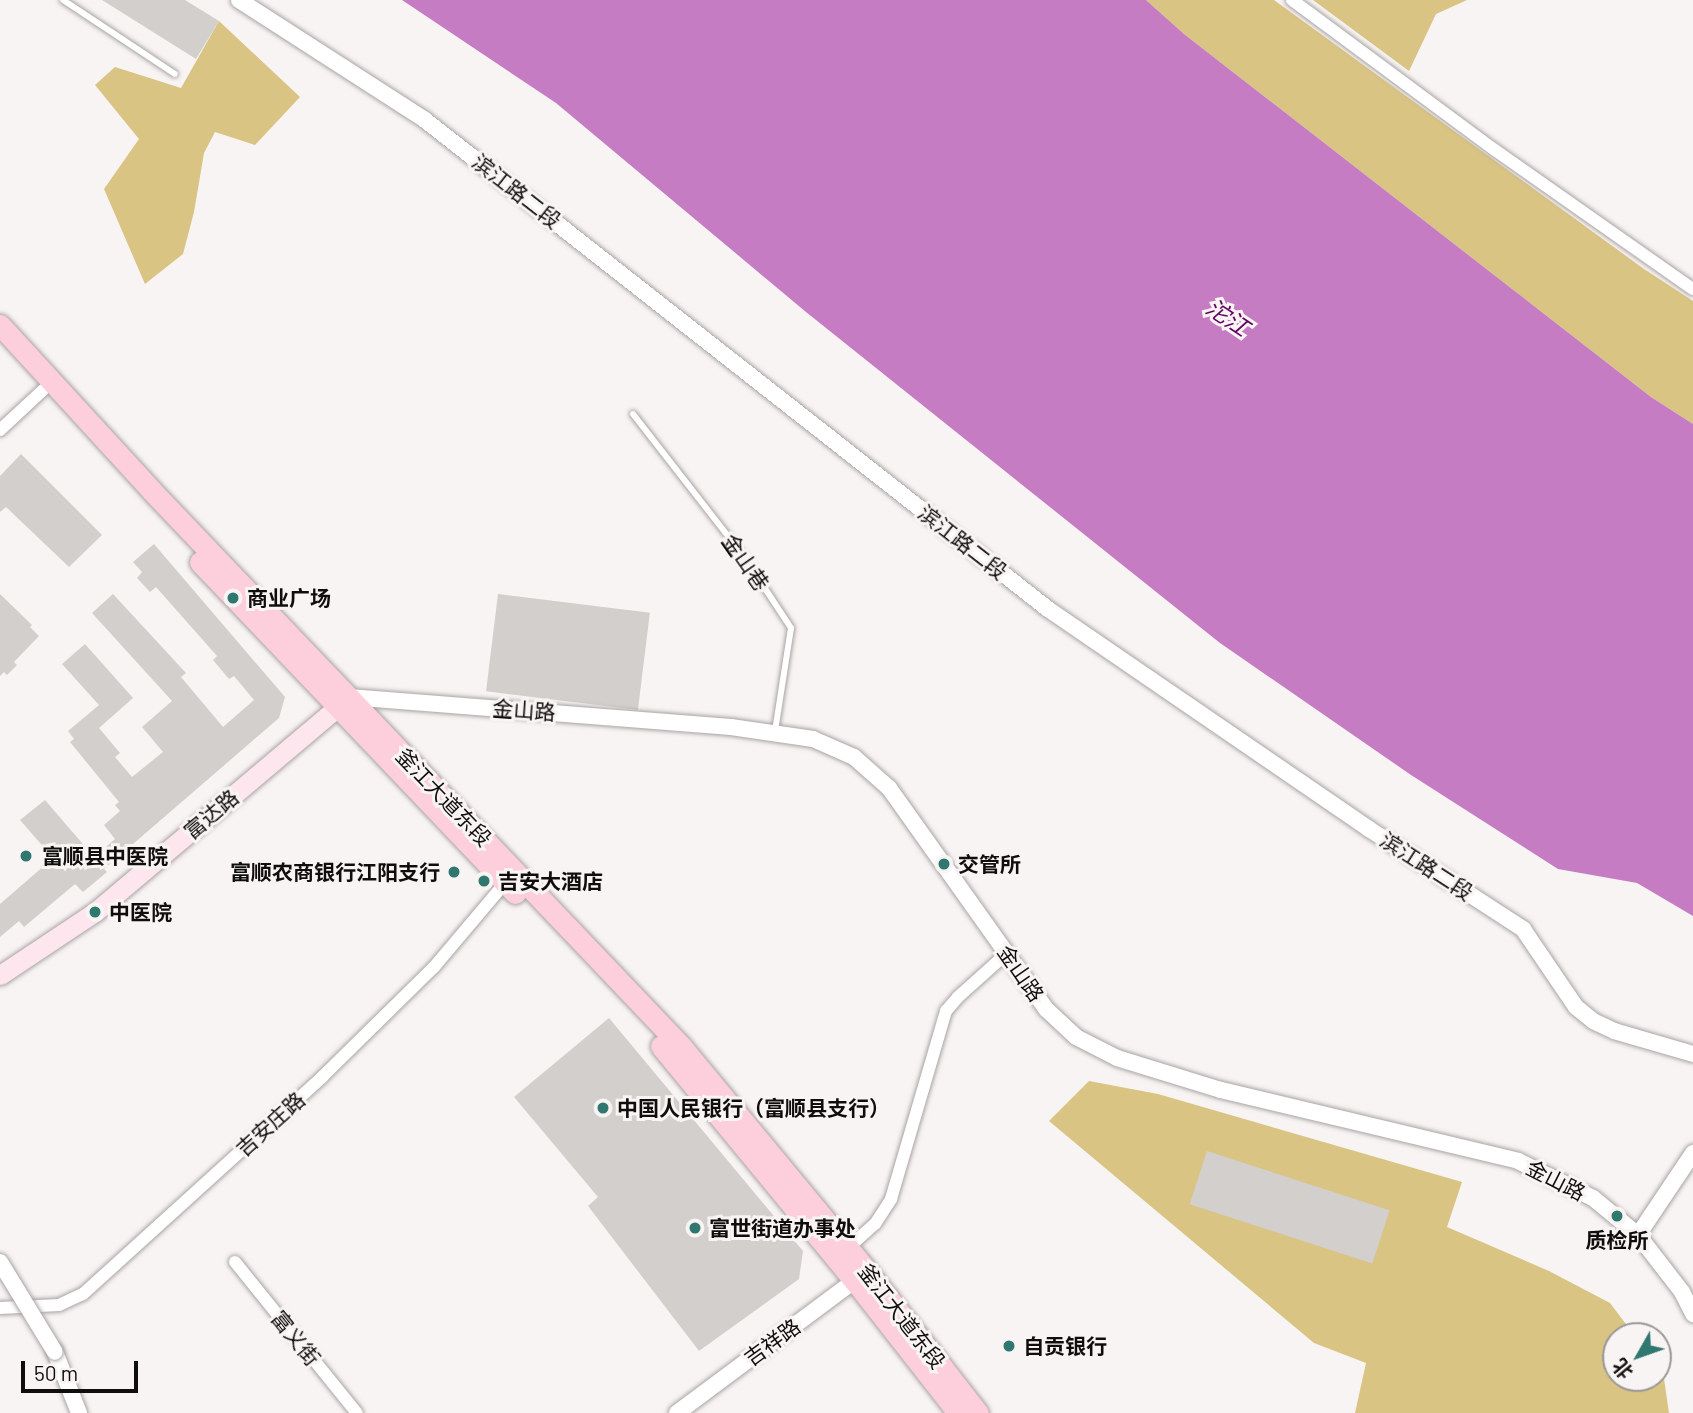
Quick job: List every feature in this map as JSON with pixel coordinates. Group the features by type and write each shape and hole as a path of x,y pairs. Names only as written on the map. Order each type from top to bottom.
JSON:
{"main road":[{"name":"釜江大道东段","path":"0,326 505,883 671,1057 978,1413"},
{"name":"釜江大道东段","path":"0,343 343,703 681,1046 848,1248 861,1276 958,1413"},
{"name":"富达路","path":"0,975 94,912 343,703"}],"street":[{"name":"滨江路二段","path":"239,0 425,120 1048,609 1369,829 1523,929 1535,943 1558,984 1576,1007 1593,1021 1614,1031 1693,1054"},
{"path":"1292,0 1495,150 1693,289"},
{"path":"0,430 43,390"},
{"name":"金山路","path":"343,703 717,725 813,739 854,757 889,788 1046,1009 1076,1037 1117,1058 1221,1090 1518,1161 1593,1198 1638,1235 1682,1292 1693,1314"},
{"name":"吉安庄路","path":"0,1308 59,1305 83,1294 321,1077 434,967 505,883"},
{"path":"848,1248 875,1224 891,1199 946,1012 958,997 1007,953"},
{"path":"1638,1235 1693,1153"},
{"path":"0,1262 55,1352 79,1413"},
{"name":"富义街","path":"235,1262 357,1413"},
{"name":"吉祥路","path":"677,1413 861,1276"}],"lane":[{"path":"63,0 175,74"},
{"name":"金山巷","path":"633,414 745,558 791,628 775,733"}],"shaded area":[{"path":"1146,0 1274,0 1644,269 1693,301 1693,424 1651,397 1184,34"},
{"path":"1313,0 1467,0 1436,14 1409,71"},
{"path":"219,21 300,97 255,145 215,132 204,153 194,212 183,254 145,284 104,189 139,139 95,85 115,67 181,88"},
{"path":"1089,1081 1158,1094 1462,1182 1447,1227 1549,1271 1610,1303 1624,1322 1602,1322 1602,1392 1666,1392 1669,1413 1355,1413 1366,1363 1314,1343 1049,1121"}],"water":[{"name":"沱江","path":"402,0 1146,0 1184,34 1651,397 1693,424 1693,916 1637,883 1558,869 1411,775 1220,643 806,312 556,103"}],"building":[{"path":"102,0 185,0 219,21 196,59"},
{"path":"21,454 102,535 69,567 6,507 0,512 0,476"},
{"path":"154,544 285,697 279,718 104,869 107,872 83,892 75,884 24,927 19,921 0,937 0,904 53,858 20,820 45,800 94,857 115,839 104,825 120,811 115,805 119,802 70,742 74,739 68,731 99,705 62,664 85,644 133,698 99,728 120,753 115,757 132,777 163,752 142,727 172,701 92,613 113,594 186,673 181,677 223,727 254,700 234,676 229,679 213,660 217,656 156,587 150,592 137,578 142,572 133,562"},
{"path":"0,594 32,625 30,627 39,636 14,662 17,665 7,675 4,672 0,676"},
{"path":"498,594 650,613 638,710 486,691"},
{"name":"富世街道办事处","path":"609,1018 803,1251 799,1279 699,1351 588,1206 598,1197 514,1097"},
{"path":"1207,1151 1390,1210 1372,1264 1190,1204"}],"place":[{"name":"商业广场","path":"233,598"},
{"name":"富顺县中医院","path":"26,856"},
{"name":"交管所","path":"944,864"},
{"name":"富顺农商银行江阳支行","path":"454,872"},
{"name":"吉安大酒店","path":"484,881"},
{"name":"中医院","path":"95,912"},
{"name":"中国人民银行（富顺县支行）","path":"603,1108"},
{"name":"质检所","path":"1617,1216"},
{"name":"富世街道办事处","path":"695,1228"},
{"name":"自贡银行","path":"1009,1346"}]}
